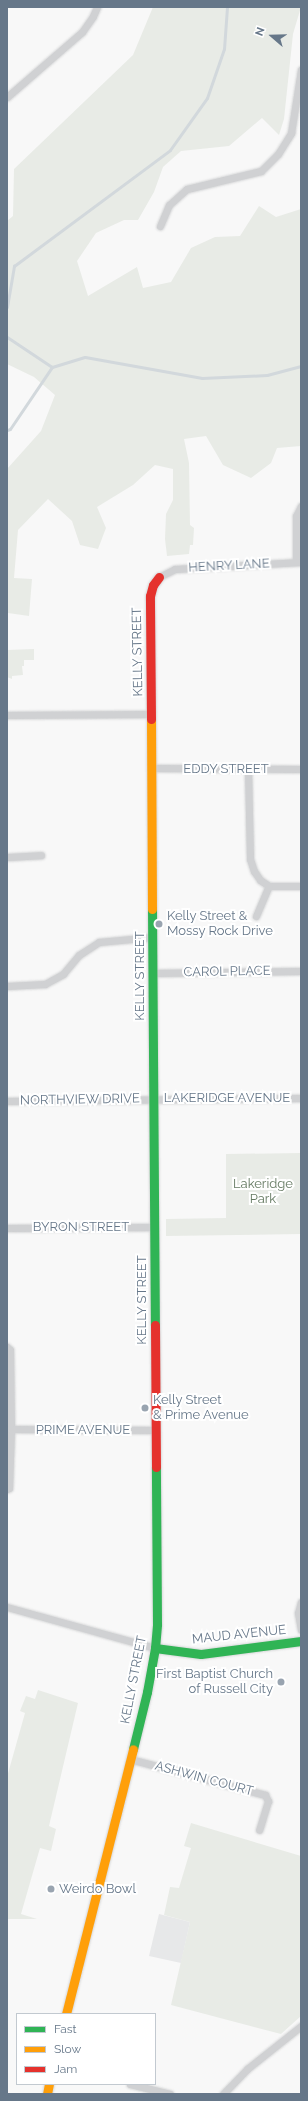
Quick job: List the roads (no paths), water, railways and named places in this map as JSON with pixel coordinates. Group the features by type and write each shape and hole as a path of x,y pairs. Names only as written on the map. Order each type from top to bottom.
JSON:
{"street":[{"path":"7,97 82,32 94,16 97,7"},
{"path":"160,226 169,206 187,189 261,171 278,154 291,133 301,70"},
{"path":"299,562 296,516 301,506"},
{"name":"HENRY LANE","path":"158,577 175,569 299,562"},
{"name":"KELLY STREET","path":"66,2013 147,1692 156,1648 152,714 150,596 153,585 158,577"},
{"path":"7,715 152,714"},
{"name":"EDDY STREET","path":"152,768 248,770 301,769"},
{"path":"248,770 250,859 254,871 260,880 269,886 301,886"},
{"path":"7,857 41,855"},
{"path":"256,916 269,886"},
{"path":"7,986 45,984 63,974 79,954 99,942 153,937"},
{"name":"CAROL PLACE","path":"153,972 301,971"},
{"name":"LAKERIDGE AVENUE","path":"154,1099 301,1098"},
{"name":"NORTHVIEW DRIVE","path":"7,1101 154,1099"},
{"name":"BYRON STREET","path":"7,1228 154,1226"},
{"path":"7,1347 10,1350 11,1429 8,1489"},
{"name":"PRIME AVENUE","path":"11,1429 155,1430"},
{"path":"301,1602 298,1613 301,1630"},
{"path":"7,1607 156,1648"},
{"name":"MAUD AVENUE","path":"156,1648 201,1654 301,1642"},
{"name":"ASHWIN COURT","path":"130,1759 265,1795 268,1801 259,1830"},
{"path":"223,2094 247,2069 301,2026"},
{"path":"134,2085 170,2094"}],"waterway":[{"path":"7,307 14,266 170,150 207,98 224,49 227,7"},
{"path":"7,337 52,367"},
{"path":"7,430 10,429 52,367 85,357 202,378 267,375 301,366"}],"place":[{"name":"Kelly Street & Mossy Rock Drive","path":"159,924"},
{"name":"Kelly Street & Prime Avenue","path":"145,1408"},
{"name":"First Baptist Church of Russell City","path":"281,1682"},
{"name":"Weirdo Bowl","path":"51,1889"}],"park label":[{"name":"Lakeridge Park","path":"263,1192"}]}
